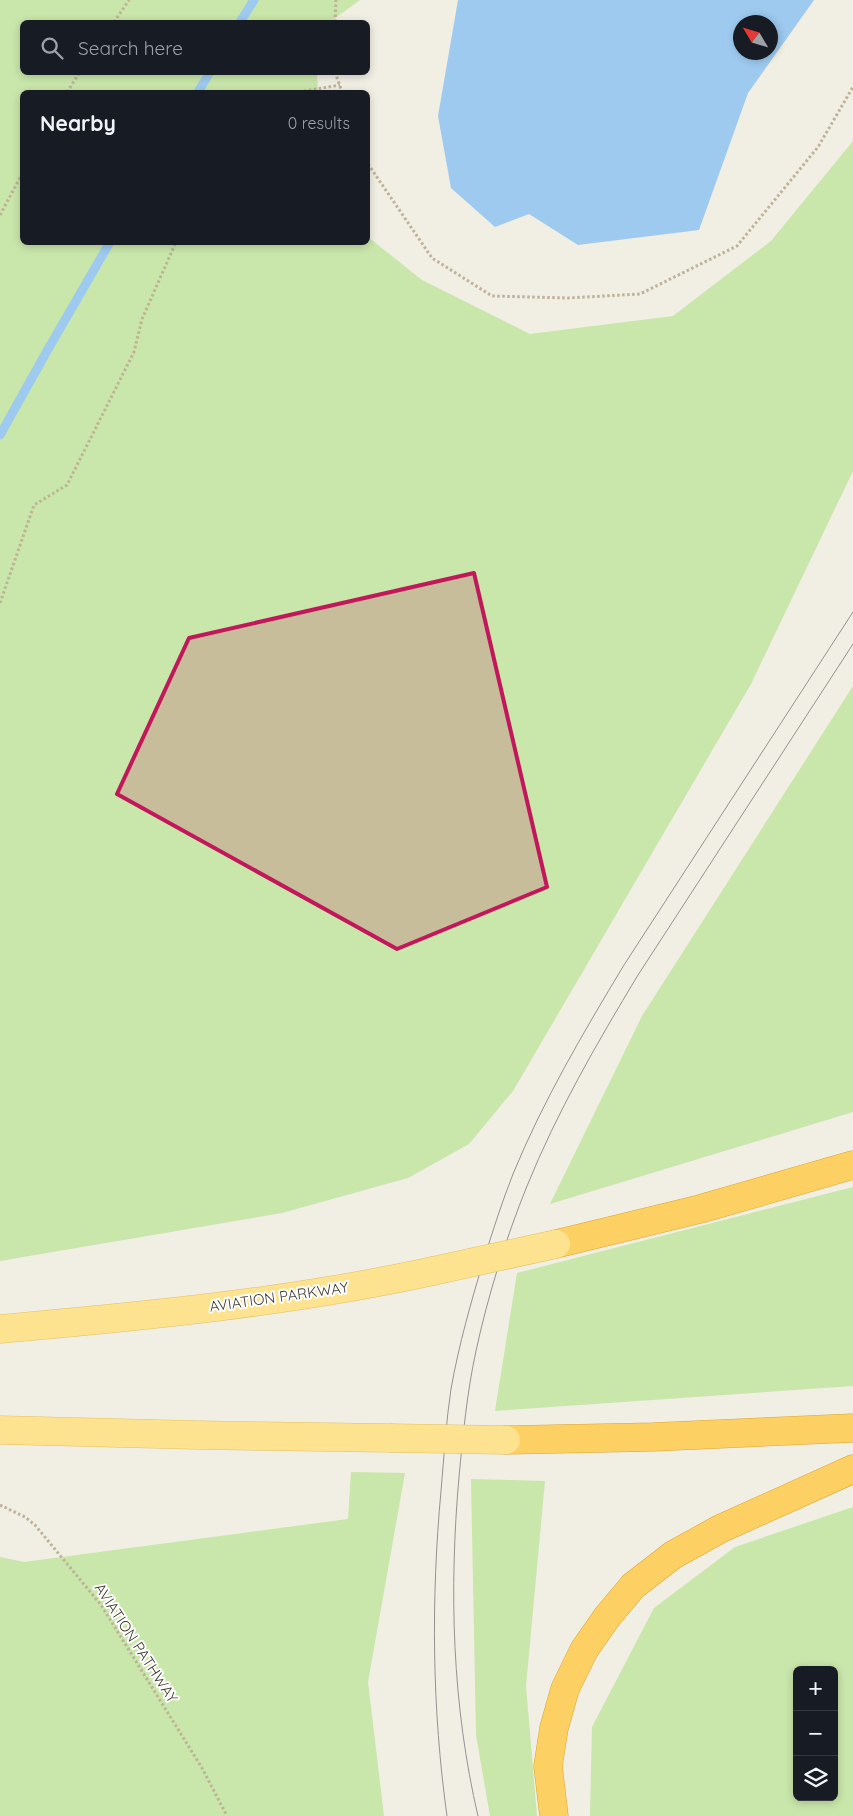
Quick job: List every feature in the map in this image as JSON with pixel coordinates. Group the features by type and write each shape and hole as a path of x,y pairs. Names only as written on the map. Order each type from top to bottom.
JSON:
{"highway":[{"path":"556,1244 700,1209 853,1165"},
{"path":"506,1440 653,1437 853,1428"},
{"path":"554,1816 548,1766 554,1728 565,1689 584,1650 607,1616 633,1586 673,1555 720,1529 853,1469"}],"main road":[{"name":"AVIATION PARKWAY","path":"0,1329 182,1310 308,1294 434,1271 556,1244"},
{"path":"0,1430 197,1436 506,1440"}],"path":[{"path":"115,20 129,0"},
{"path":"335,20 336,0"},
{"path":"68,90 78,75"},
{"path":"337,75 341,90"},
{"path":"311,90 340,85"},
{"path":"370,167 432,258 492,296 568,298 640,294 736,246 818,147 853,87"},
{"path":"0,215 20,178"},
{"path":"0,603 34,505 67,485 134,352 142,319 175,245"},
{"name":"AVIATION PATHWAY","path":"0,1505 25,1517 34,1525 101,1605 198,1760 227,1816"}],"highlighted area":[{"path":"474,573 547,887 397,949 117,794 189,638"}],"green space":[{"path":"0,0 360,0 333,20 20,20 20,75 317,75 318,90 20,90 20,245 370,245 370,239 422,280 530,334 673,316 771,241 853,141 853,471 751,684 513,1091 469,1144 408,1178 282,1213 0,1261"},
{"path":"853,686 853,1112 550,1204 642,1016"},
{"path":"853,1187 853,1386 495,1411 517,1273"},
{"path":"351,1472 405,1473 368,1682 384,1816 0,1816 0,1557 24,1562 348,1519"},
{"path":"471,1479 545,1481 526,1686 537,1816 490,1816 476,1735"},
{"path":"853,1507 853,1816 590,1816 592,1727 654,1608 735,1547"}],"water":[{"path":"458,0 814,0 778,51 778,15 733,15 733,60 771,60 748,93 699,230 578,245 529,214 495,227 451,188 438,116"}],"waterway":[{"path":"241,20 254,0"},
{"path":"199,90 208,75"},
{"path":"0,435 108,245"}],"tram line":[{"path":"447,1816 438,1735 435,1654 436,1572 445,1440 451,1389 462,1339 479,1275 498,1216 513,1174 537,1120 594,1016 624,965 853,612"},
{"path":"478,1816 469,1774 458,1690 455,1647 454,1562 459,1477 468,1398 481,1330 498,1267 519,1206 539,1158 564,1105 593,1052 638,975 853,644"}]}
